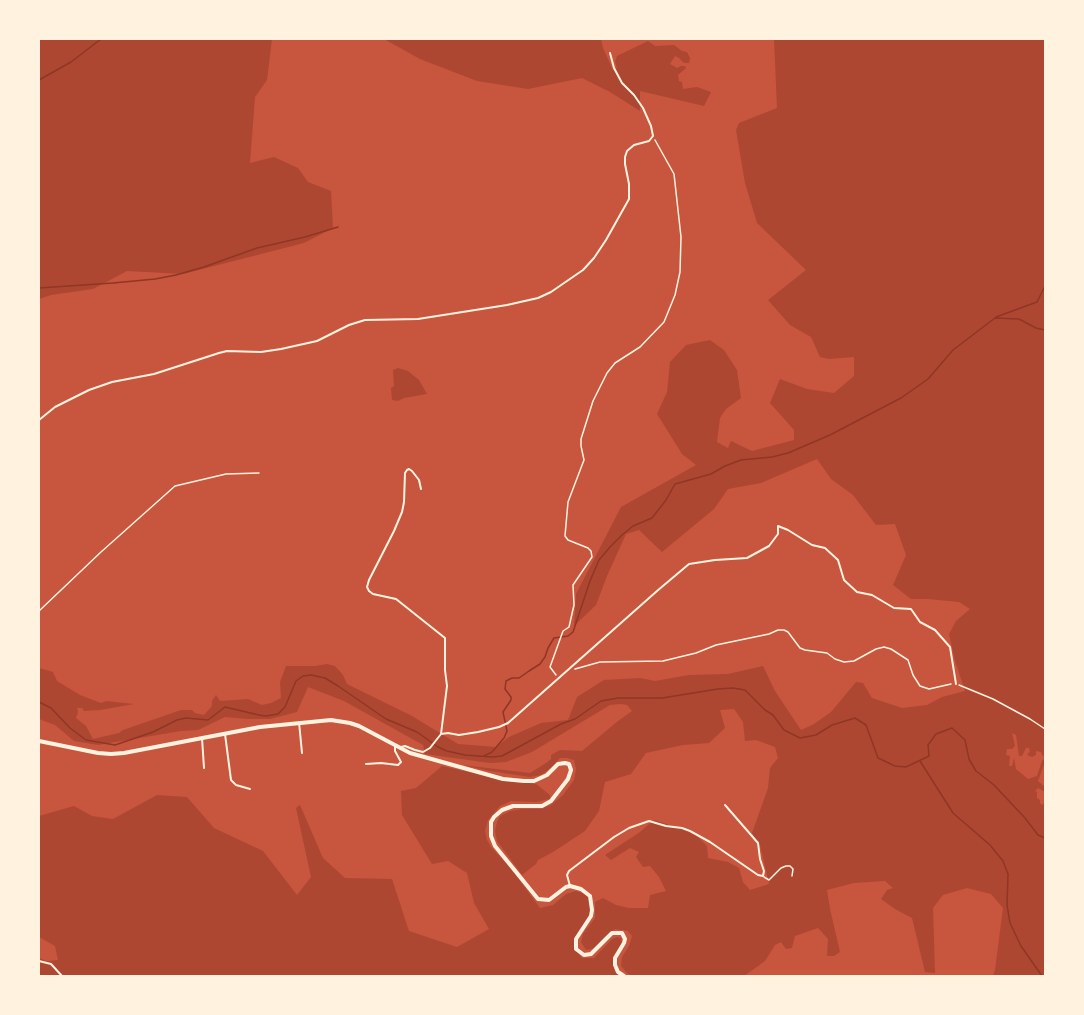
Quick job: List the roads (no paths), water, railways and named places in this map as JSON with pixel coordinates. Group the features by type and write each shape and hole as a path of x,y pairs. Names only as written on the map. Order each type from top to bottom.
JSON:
{"main road":[{"path":"39,741 111,754 260,727 331,720 350,723 417,756 503,779 524,782 541,779 558,764 569,764 571,773 551,801 542,806 513,806 502,810 491,822 491,836 495,846 538,900 549,900 570,886 581,889 590,896 591,916 578,936 575,943 576,949 584,955 591,954 612,933 622,933 625,939 623,947 615,958 615,965 618,972 624,976"}],"street":[{"path":"39,420 55,407 89,390 112,382 154,374 227,351 261,352 317,341 350,325 365,321 418,319 538,298 551,292 583,270 606,240 629,199 625,164 627,151 634,145 649,141 653,136 643,108 622,83 614,68 610,53"},
{"path":"366,764 399,765 401,762 395,751 397,747 405,746 423,752 430,748 441,734 447,686 445,638 396,599 373,594 367,587 402,512 407,470 412,471 422,489"},
{"path":"441,734 459,735 478,732 508,723 689,564 747,558 769,546 778,534 778,526 812,545 825,548 838,560 844,580 857,592 872,595 894,608 911,609 920,622 935,630 950,647 956,684"},
{"path":"299,722 302,753"},
{"path":"225,734 231,780 236,785 250,789"},
{"path":"202,738 204,768"},
{"path":"570,886 567,875 569,871 614,837 629,828 649,821 690,831 763,876 759,843 725,805"},
{"path":"39,961 51,964 62,976"}],"lane":[{"path":"763,876 769,880 786,866 794,869 792,876"}],"waterway":[{"path":"39,80 71,62 101,39"},
{"path":"39,288 113,283 176,275 257,248 338,227"},
{"path":"996,317 1037,302 1045,286"},
{"path":"484,756 492,752 507,731 503,712 511,697 505,689 506,681 519,678 540,664 554,638 568,636 573,632 599,560 633,526 652,518 675,484 711,474 741,460 788,453 830,435 901,398 928,379 953,350 995,318 1019,319 1045,330"},
{"path":"39,702 51,708 70,728 86,740 115,745 153,732 177,720 186,718 208,720 225,707 266,716 278,714 285,707 296,681 303,676 311,675 325,678 386,719 417,732 438,747 465,755 492,757 502,756 561,724 575,719 601,701 618,698 662,698 733,688 745,690 773,715 784,730 800,738 816,735 832,725 855,718 866,725 878,758 895,766 906,767 929,756 928,745 936,734 952,728 965,740 969,759 976,771 994,785 1038,835 1045,838"},
{"path":"920,761 953,813 990,845 1003,861 1008,874 1007,905 1010,923 1021,946 1042,976"}]}
